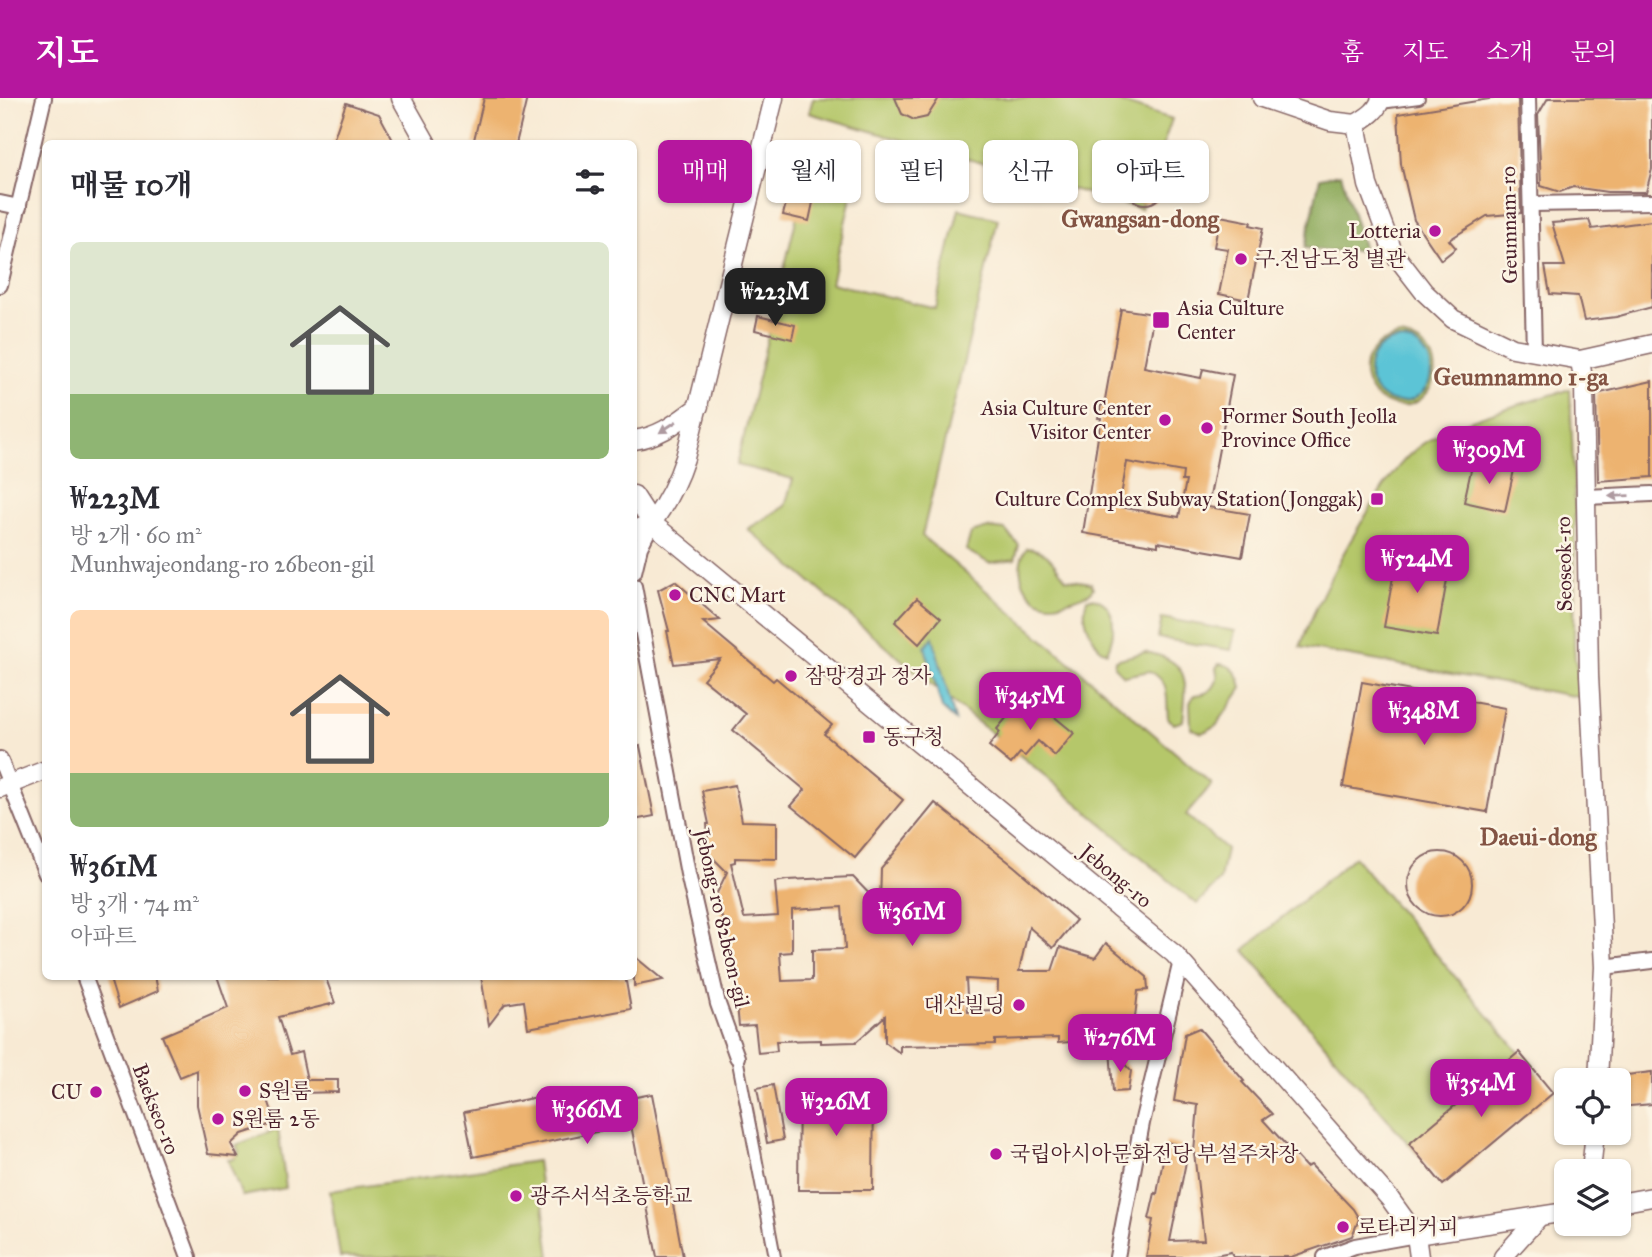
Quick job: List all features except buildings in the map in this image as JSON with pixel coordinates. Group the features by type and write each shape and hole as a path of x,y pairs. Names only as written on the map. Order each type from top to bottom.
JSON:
{"street":[{"path":"0,285 3,262 19,208 44,98"},
{"path":"401,98 425,140"},
{"path":"637,560 652,523 667,503 677,483 699,406 774,98"},
{"path":"1262,98 1330,121 1356,124 1370,115 1381,100 1419,98"},
{"name":"Geumnam-ro","path":"1528,98 1534,352"},
{"path":"1356,124 1363,167 1393,252 1424,292 1453,319 1499,343 1580,360 1652,344"},
{"path":"1532,204 1652,202"},
{"path":"0,203 19,208"},
{"name":"Seoseok-ro","path":"1580,360 1584,385 1590,675 1604,967 1599,1068"},
{"path":"637,440 660,433 699,406"},
{"path":"1586,497 1652,494"},
{"name":"Jebong-ro","path":"637,500 652,523 1181,961 1390,1199 1416,1235"},
{"path":"637,529 652,523"},
{"name":"Jebong-ro 82beon-gil","path":"637,602 688,874 718,1004 737,1057 775,1257"},
{"path":"0,759 5,786 42,865"},
{"path":"5,786 42,772"},
{"path":"1117,1257 1145,1110 1181,961"},
{"path":"1604,967 1652,961"},
{"name":"Baekseo-ro","path":"85,980 189,1257"},
{"path":"1631,1201 1652,1197"},
{"path":"1325,1257 1356,1246 1554,1214"},
{"path":"1503,1257 1539,1217"},
{"path":"1416,1235 1419,1257"}],"green space":[{"path":"813,98 1107,98 1172,119 1165,140 1092,140 1092,195 1078,191 1078,140 983,140 983,163 969,159 969,140 902,140 809,113"},
{"path":"1341,174 1364,250 1331,251 1305,248 1320,178"},
{"path":"800,203 850,203 831,283 935,308 959,209 998,219 922,536 1212,784 1186,815 1226,849 1220,880 1197,904 1032,765 930,684 748,529 785,506 793,479 737,465"},
{"path":"1120,203 1141,203 1141,209"},
{"path":"1400,336 1418,342 1429,353 1434,366 1433,380 1427,392 1417,402 1403,406 1378,398 1373,394 1365,376 1365,367 1371,353 1392,338","holes":["1392,341 1412,342 1371,381 1371,361"]},
{"path":"1570,389 1575,510 1574,644 1575,660 1585,698 1300,647 1324,591 1352,538 1387,482 1409,455 1431,439 1468,421"},
{"path":"988,528 1005,530 1019,545 1015,559 989,563 966,550 971,533"},
{"path":"1027,548 1046,554 1066,579 1091,583 1093,588 1090,593 1057,604 1035,598 1028,592 1021,575 1022,556"},
{"path":"1092,598 1107,606 1113,620 1112,637 1107,652 1100,649 1087,625 1085,606 1087,599"},
{"path":"1162,618 1235,631 1231,650 1158,638"},
{"path":"1145,652 1171,661 1183,675 1183,721 1174,724 1168,718 1166,691 1157,676 1150,671 1124,676 1114,666 1115,660"},
{"path":"1219,664 1228,666 1235,672 1242,688 1216,726 1202,733 1191,728 1190,703 1194,695 1213,688"},
{"path":"1354,857 1528,1063 1419,1156 1244,950"},
{"path":"278,1129 286,1188 242,1196 228,1160 234,1159 239,1152 236,1145"},
{"path":"537,1161 550,1257 340,1257 330,1191"}],"water":[{"path":"1400,340 1422,349 1431,371 1422,393 1400,402 1378,393 1369,371 1378,349"},
{"path":"933,637 955,720 942,708 925,647"}],"place":[{"name":"Lotteria","path":"1435,231"},
{"name":"구.전남도청 별관","path":"1241,259"},
{"name":"Asia Culture Center","path":"1161,320"},
{"name":"Asia Culture Center Visitor Center","path":"1165,420"},
{"name":"Former South Jeolla Province Office","path":"1207,428"},
{"name":"Culture Complex Subway Station(Jonggak)","path":"1377,499"},
{"name":"CNC Mart","path":"675,595"},
{"name":"잠망경과 정자","path":"791,676"},
{"name":"동구청","path":"869,737"},
{"name":"대산빌딩","path":"1019,1005"},
{"name":"S원룸","path":"245,1091"},
{"name":"CU","path":"96,1092"},
{"name":"S원룸 2동","path":"218,1119"},
{"name":"국립아시아문화전당 부설주차장","path":"996,1154"},
{"name":"광주서석초등학교","path":"516,1196"},
{"name":"로타리커피","path":"1343,1227"}],"district":[{"name":"Gwangsan-dong","path":"1140,219"},
{"name":"Geumnamno 1-ga","path":"1521,377"},
{"name":"Daeui-dong","path":"1538,837"}]}
